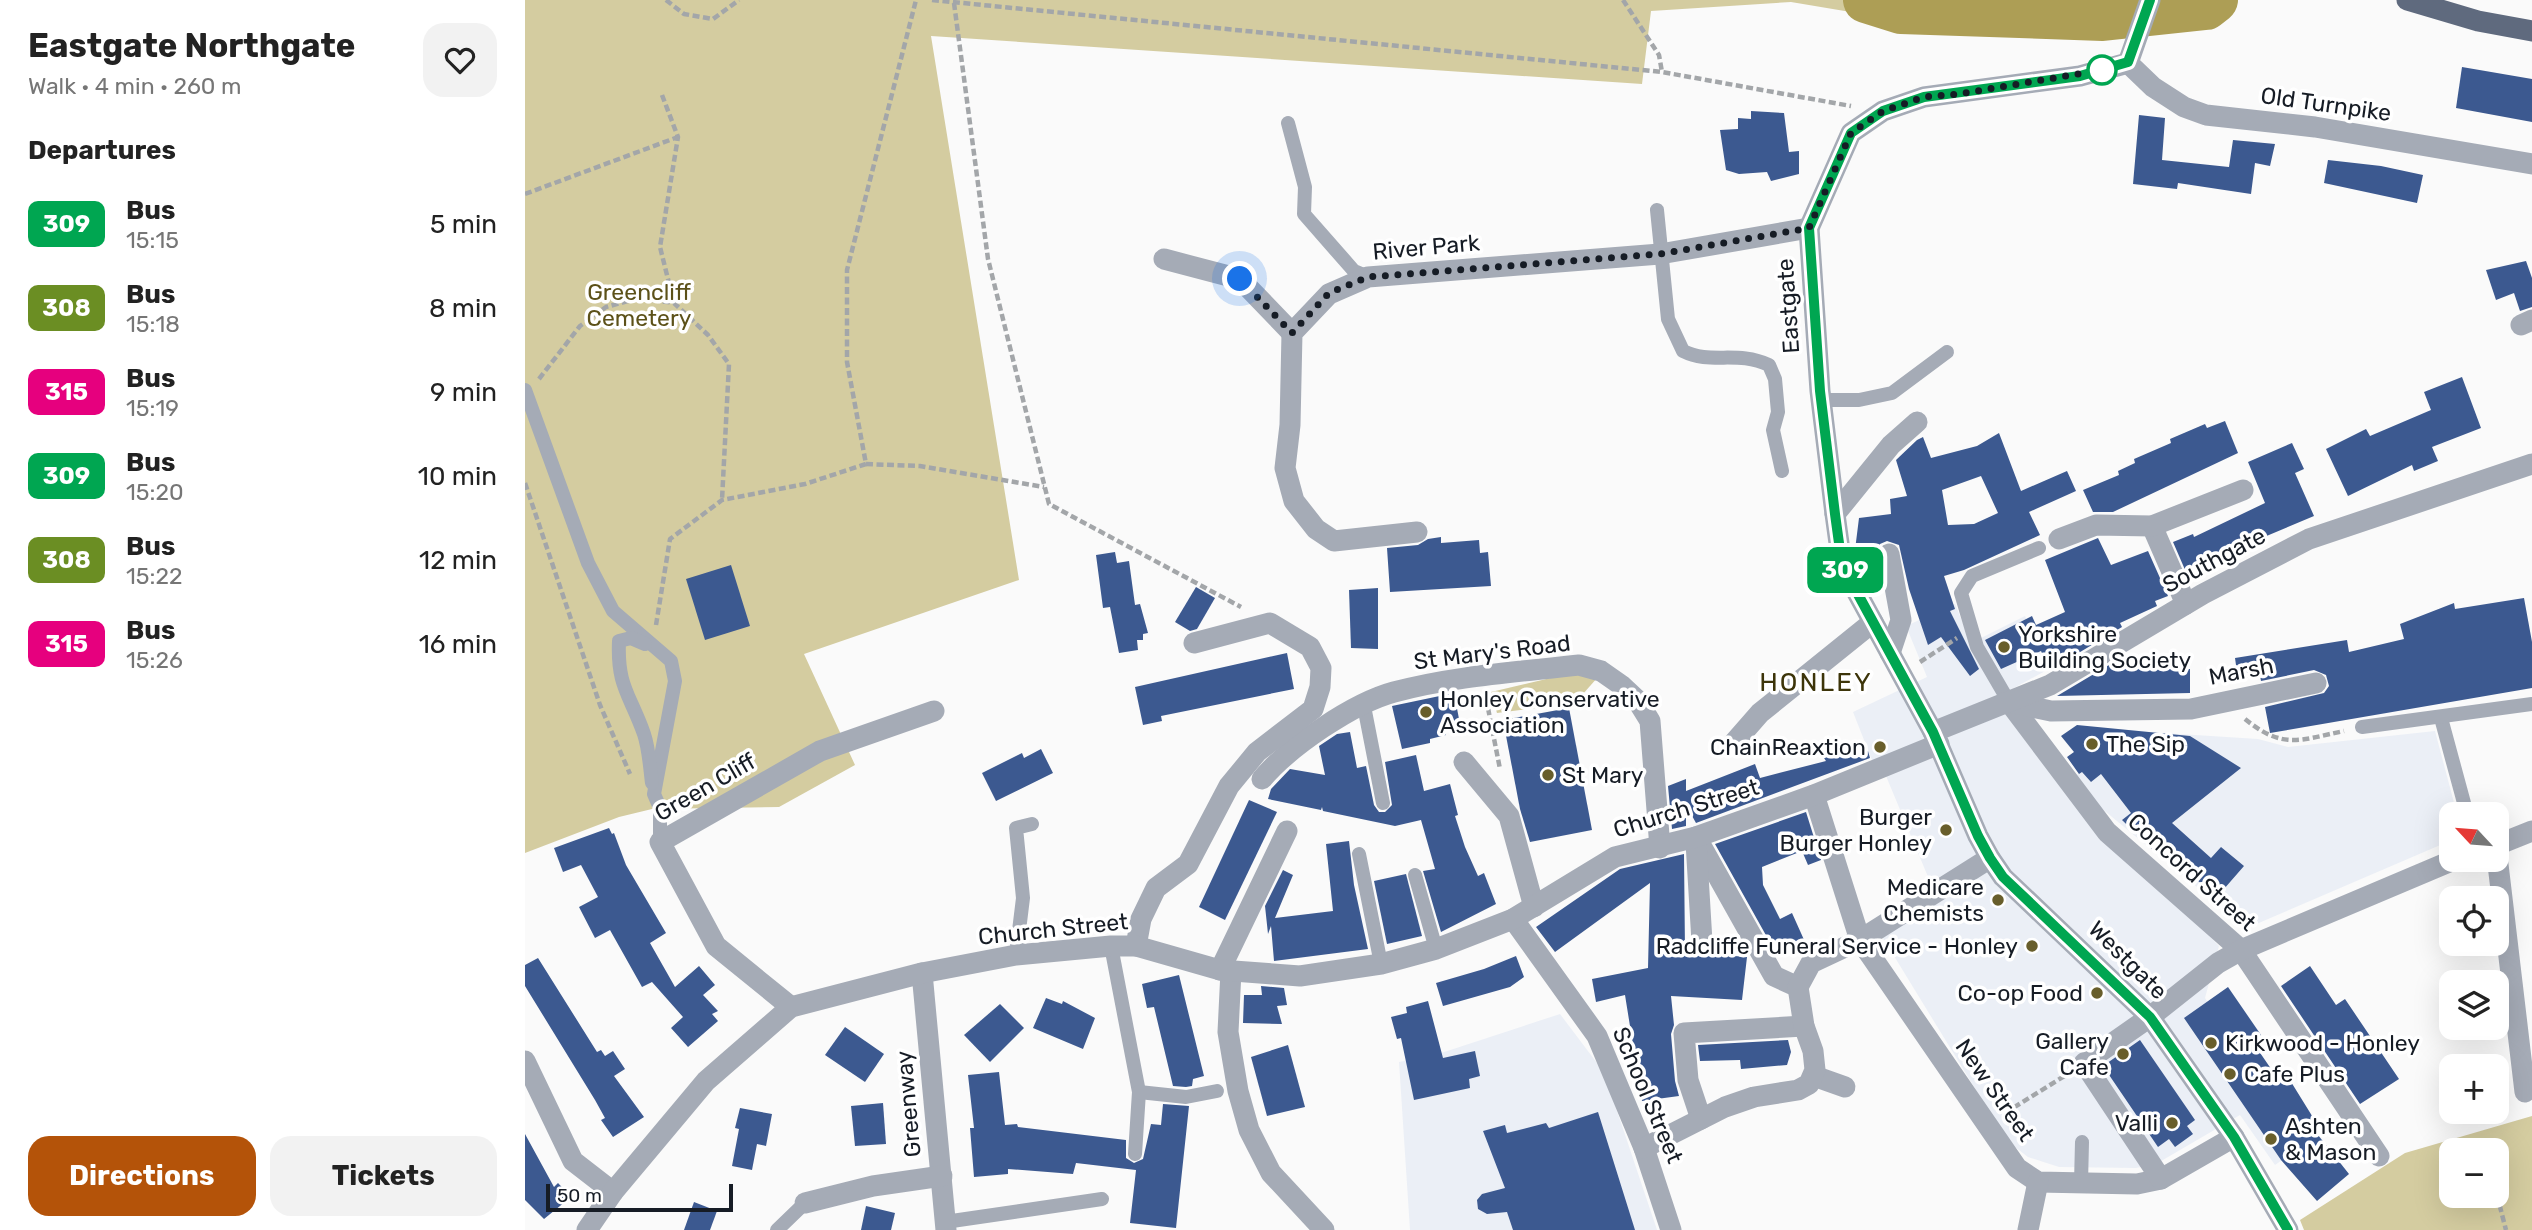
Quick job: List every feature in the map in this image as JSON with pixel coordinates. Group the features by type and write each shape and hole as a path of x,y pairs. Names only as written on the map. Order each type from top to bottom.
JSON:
{"main road":[{"path":"2407,0 2445,6 2532,31"}],"street":[{"path":"2128,62 2150,0"},
{"name":"Eastgate","path":"1936,738 1842,565 1821,400 1809,228 1851,133 1883,111 1924,97 2080,76 2128,62"},
{"name":"Old Turnpike","path":"2128,62 2153,87 2184,107 2206,115 2315,127 2532,163"},
{"name":"River Park","path":"1292,333 1329,293 1368,277 1660,254 1809,228"},
{"path":"1164,259 1240,279 1292,333 1290,425 1285,468 1294,501 1316,529 1334,541 1417,532"},
{"path":"1835,514 1891,445 1917,422"},
{"name":"Southgate","path":"1936,738 2050,685 2186,604 2309,539 2532,464"},
{"path":"2049,543 2096,525 2152,526 2243,491"},
{"path":"2152,526 2186,604"},
{"path":"1889,554 1901,620 1890,653"},
{"path":"1732,745 1760,713 1873,622"},
{"path":"1136,946 1141,919 1156,888 1188,864 1229,786 1257,752 1313,709 1320,687 1321,668 1310,647 1270,623 1194,643"},
{"name":"St Mary's Road","path":"1262,779 1278,760 1299,744 1332,722 1392,692 1579,665 1601,671 1637,700 1650,722 1660,848"},
{"name":"Marsh","path":"2009,702 2051,711 2191,709 2316,683"},
{"name":"Concord Street","path":"2009,702 2107,832 2241,950 2379,1156"},
{"name":"Green Cliff","path":"790,1007 716,946 660,842 820,751 935,711"},
{"name":"Church Street","path":"922,973 1016,955 1111,946 1136,946 1225,971 1300,976 1381,964 1436,949 1513,919 1615,857 1696,837 1814,795 1936,738"},
{"name":"Westgate","path":"1936,738 1978,836 2003,877 2150,1017 2234,1137 2288,1230"},
{"path":"1464,762 1509,816 1534,907"},
{"name":"New Street","path":"1814,795 1860,940 2017,1168 2038,1182"},
{"path":"1287,831 1225,971 1228,1032 1238,1091 1249,1130 1271,1173 1324,1230"},
{"path":"2509,840 2532,831"},
{"path":"1696,837 1702,942"},
{"path":"1696,837 1774,976 1798,987"},
{"path":"1644,1148 1701,1119 1754,1097 1798,1090 1809,1084 1814,1076 1813,1051 1804,1027 1798,987 1811,963 1860,940 1990,858"},
{"path":"2161,1179 2084,1063 2150,1017 2218,963 2241,950 2439,866"},
{"path":"2499,872 2525,1092"},
{"name":"School Street","path":"1513,919 1597,1035 1644,1148 1671,1230"},
{"path":"587,1230 614,1192 706,1081 790,1007 922,973"},
{"name":"Greenway","path":"922,973 946,1226"},
{"path":"1701,1119 1688,1080 1684,1033 1804,1027"},
{"path":"525,1062 573,1161 614,1192"},
{"path":"1814,1076 1845,1087"},
{"path":"2028,1230 2038,1182 2137,1184 2161,1179 2234,1137"},
{"path":"805,1203 873,1186 942,1176"}],"lane":[{"path":"1288,123 1305,187 1304,214 1354,271 1368,277"},
{"path":"1657,210 1668,318 1683,351 1695,357 1751,356 1769,365 1775,379 1778,412 1773,430 1781,471"},
{"path":"1821,400 1859,400 1892,393 1947,352"},
{"path":"526,393 588,563 613,611 652,648"},
{"path":"2009,702 1977,646 1961,593 1972,576 2049,543"},
{"path":"655,794 675,681 671,661 631,638 619,640 618,669 624,694 644,735 655,794 660,808 660,842"},
{"path":"2362,727 2532,704"},
{"path":"1364,706 1383,803"},
{"path":"2441,718 2464,802"},
{"path":"1016,955 1023,898 1016,828 1032,824"},
{"path":"1359,854 1381,964"},
{"path":"1415,875 1436,949"},
{"path":"1111,946 1139,1092 1135,1154"},
{"path":"1139,1092 1186,1097 1217,1091"},
{"path":"2081,1183 2083,1142"},
{"path":"946,1226 1102,1199"},
{"path":"777,1230 805,1203"}],"path":[{"path":"666,0 684,14 713,19 739,0"},
{"path":"866,464 847,362 848,270 916,0"},
{"path":"932,0 1662,72 1883,111"},
{"path":"1623,0 1659,55 1662,72"},
{"path":"954,2 988,258 1049,504 1270,623"},
{"path":"662,94 678,136 660,247 674,303 708,335 729,364 722,499"},
{"path":"525,194 678,136"},
{"path":"526,393 580,326 606,307 639,298 674,303"},
{"path":"652,648 670,539 722,499 805,484 866,464 920,466 1044,487"},
{"path":"525,483 600,705 633,780"},
{"path":"1902,674 1972,629"},
{"path":"1482,677 1492,726"},
{"path":"2222,702 2262,733 2290,742 2362,727"},
{"path":"1987,1125 2084,1063"},
{"path":"2500,1208 2506,1230"}],"shaded area":[{"path":"1955,604 1971,643 2025,616 2047,670 1994,699 2098,836 2180,905 2219,946 2205,998 2301,1147 2275,1165 2240,1115 2156,1164 2136,1168 2059,1167 2028,1157 2015,1147 1987,1108 1883,938 1886,927 1936,896 1886,776 1879,778 1853,712 1927,677 1906,626"},
{"path":"2132,731 2258,739 2288,747 2435,731 2454,802 2439,802 2439,846 2247,928 2095,803 2074,777"},
{"path":"1560,1014 1597,1063 1609,1087 1657,1230 1410,1230 1399,1062 1435,1055"}],"green space":[{"name":"Greencliff Cemetery","path":"525,0 2094,0 2103,36 1958,30 1791,2 1651,11 1642,84 931,36 1019,580 804,654 855,765 779,807 652,809 619,817 525,853"},
{"path":"1576,672 1598,677 1575,703 1497,713 1491,692"},
{"path":"2532,1116 2532,1230 2304,1230 2300,1220 2405,1153 2439,1143 2439,1208 2509,1208 2509,1138 2456,1138"}],"building":[{"path":"2462,67 2532,79 2532,122 2456,108"},
{"path":"1751,111 1784,113 1789,152 1799,151 1799,174 1771,181 1767,172 1739,174 1726,170 1720,130 1738,129 1738,118 1751,119"},
{"path":"2139,115 2165,118 2162,160 2229,167 2233,140 2275,144 2270,166 2255,163 2251,194 2178,183 2177,189 2133,184"},
{"path":"2328,160 2381,166 2423,175 2417,203 2324,183"},
{"path":"2526,261 2532,278 2532,307 2520,311 2514,293 2496,300 2486,270"},
{"path":"2462,377 2481,428 2432,447 2438,461 2414,471 2412,465 2348,496 2326,449 2366,429 2370,436 2431,410 2424,392"},
{"path":"2225,421 2238,453 2113,512 2093,512 2083,490 2119,475 2118,471 2135,463 2134,459 2171,443 2170,439 2205,424 2207,428"},
{"path":"1999,433 2021,491 2067,471 2076,491 2029,512 2040,535 1964,570 1944,576 1955,609 1950,611 1979,669 1970,676 1941,637 1928,645 1909,589 1899,545 1887,541 1880,544 1876,556 1880,576 1869,581 1855,550 1859,518 1891,514 1890,499 1907,496 1896,460 1917,440 1923,437 1931,458 1977,446","holes":["1981,476 1998,513 1974,524 1948,525 1942,490"]},
{"path":"2292,443 2304,469 2295,473 2314,516 2226,553 2227,555 2206,565 2208,570 2189,579 2173,542 2193,534 2194,537 2265,503 2248,462"},
{"path":"1441,537 1441,543 1479,540 1480,553 1488,552 1491,586 1390,592 1387,548 1418,545 1428,539"},
{"path":"2098,538 2111,565 2148,551 2168,596 2155,601 2157,606 2120,623 2122,627 2050,670 2041,651 2001,669 1985,640 2032,616 2036,625 2065,612 2045,560"},
{"path":"1115,552 1117,563 1129,561 1135,605 1140,604 1148,633 1143,634 1143,640 1137,640 1138,650 1119,653 1110,607 1103,608 1096,555"},
{"path":"731,565 750,626 705,640 686,579"},
{"path":"1196,587 1215,598 1197,629 1190,631 1175,622"},
{"path":"1378,588 1378,649 1351,648 1349,590"},
{"path":"2524,598 2532,642 2532,688 2270,733 2265,707 2324,693 2329,686 2326,675 2314,670 2261,681 2260,676 2238,679 2235,658 2347,640 2349,652 2404,639 2400,624 2454,603 2455,609"},
{"path":"1287,653 1294,689 1161,716 1162,721 1143,725 1135,687"},
{"path":"2146,658 2147,669 2190,669 2190,693 2057,696 2119,659"},
{"name":"Honley Conservative Association","path":"1454,693 1460,724 1444,728 1446,735 1430,739 1430,743 1402,749 1392,706"},
{"name":"St Mary","path":"1569,708 1592,830 1530,842 1520,809 1503,720"},
{"path":"2077,725 2190,736 2241,768 2172,823 2211,858 2221,847 2244,866 2217,897 2158,847 2154,851 2122,820 2131,813 2101,774 2091,782 2082,772 2079,774 2067,757 2074,752 2061,736"},
{"path":"1350,732 1357,768 1366,766 1374,805 1379,812 1385,812 1392,805 1385,762 1416,755 1424,791 1450,784 1458,815 1455,816 1465,847 1478,876 1484,873 1496,904 1441,932 1423,871 1435,869 1421,820 1395,826 1323,811 1322,807 1321,810 1268,799 1271,789 1290,769 1325,775 1319,746 1337,734"},
{"path":"1041,749 1053,773 996,801 982,773 1022,753 1024,758"},
{"path":"1845,750 1848,756 1868,751 1870,758 1696,823 1686,805 1686,826 1672,829 1668,786 1686,779 1686,791 1755,764 1760,778 1826,761 1824,758"},
{"path":"1249,800 1277,812 1225,920 1199,907"},
{"path":"1806,812 1821,860 1808,865 1802,851 1762,867 1763,885 1780,919 1792,913 1805,942 1777,955 1715,844"},
{"path":"609,828 612,834 614,833 626,865 666,933 650,943 675,987 699,966 715,985 703,995 718,1011 712,1014 718,1021 688,1047 671,1028 683,1017 652,982 642,987 610,930 595,938 579,907 598,897 581,865 563,872 554,848"},
{"path":"1349,841 1354,885 1368,949 1274,961 1271,926 1268,934 1265,906 1283,870 1293,875 1275,918 1333,911 1326,844"},
{"path":"1684,854 1685,952 1747,957 1742,1000 1671,996 1674,1025 1671,1034 1679,1096 1642,1101 1625,995 1596,1002 1592,979 1648,968 1650,883 1555,952 1536,927 1620,869"},
{"path":"1406,874 1422,936 1387,944 1374,881"},
{"path":"1516,956 1524,977 1510,987 1443,1006 1436,983"},
{"path":"538,958 597,1052 601,1050 605,1056 613,1051 625,1069 614,1076 644,1117 613,1137 601,1120 605,1118 595,1100 525,986 525,965"},
{"path":"2310,966 2336,1005 2345,999 2399,1079 2360,1104 2281,986"},
{"path":"1179,975 1204,1076 1193,1079 1192,1086 1186,1087 1173,1086 1154,1007 1147,1008 1142,984"},
{"path":"1261,986 1284,988 1287,1005 1277,1006 1282,1024 1243,1023 1244,995 1262,995"},
{"path":"2228,987 2261,1035 2252,1041 2280,1082 2288,1077 2322,1132 2318,1135 2349,1174 2317,1201 2281,1160 2184,1018"},
{"path":"1046,998 1062,1004 1063,1001 1095,1018 1083,1049 1033,1028"},
{"path":"1428,1001 1443,1058 1475,1051 1480,1076 1469,1079 1470,1088 1414,1100 1401,1038 1397,1039 1391,1017 1407,1013 1406,1007"},
{"path":"1000,1004 1024,1028 990,1062 964,1035"},
{"path":"845,1027 884,1054 865,1082 825,1055"},
{"path":"1788,1040 1791,1052 1787,1065 1741,1069 1740,1060 1700,1061 1698,1045"},
{"path":"2140,1040 2195,1120 2187,1126 2193,1134 2175,1147 2169,1139 2158,1147 2103,1066"},
{"path":"1288,1045 1305,1107 1267,1116 1251,1057"},
{"path":"999,1072 1005,1125 1017,1124 1018,1127 1126,1140 1126,1158 1134,1163 1143,1159 1151,1124 1161,1125 1163,1104 1189,1106 1176,1228 1130,1223 1136,1170 1076,1163 1073,1174 1008,1169 1008,1174 974,1177 970,1128 974,1128 968,1075"},
{"path":"883,1103 886,1144 855,1146 851,1106"},
{"path":"740,1108 772,1114 766,1146 757,1144 752,1170 732,1166 739,1129 735,1128"},
{"path":"1598,1112 1635,1230 1513,1230 1507,1212 1487,1214 1478,1209 1477,1200 1482,1194 1505,1188 1483,1131 1505,1125 1507,1133 1546,1123 1549,1128"},
{"path":"525,1134 554,1187 558,1183 571,1197 544,1219 525,1200"},
{"path":"694,1202 717,1211 710,1230 684,1230"},
{"path":"866,1206 895,1213 891,1230 861,1230"}],"waterway":[{"path":"1866,0 1901,11 2103,18 2206,7 2215,0"}],"bus line":[{"name":"309","path":"2150,0 2128,62 2080,76 1924,97 1883,111 1851,133 1809,228 1820,391 1842,565 1933,732 1990,858 2003,877 2150,1017 2234,1137 2288,1230"}],"place":[{"name":"Yorkshire Building Society","path":"2004,647"},
{"name":"Honley Conservative Association","path":"1426,712"},
{"name":"The Sip","path":"2092,744"},
{"name":"ChainReaxtion","path":"1880,747"},
{"name":"St Mary","path":"1548,775"},
{"name":"Burger Burger Honley","path":"1946,830"},
{"name":"Medicare Chemists","path":"1998,900"},
{"name":"Radcliffe Funeral Service - Honley","path":"2032,946"},
{"name":"Co-op Food","path":"2097,993"},
{"name":"Kirkwood - Honley","path":"2211,1043"},
{"name":"Gallery Cafe","path":"2123,1054"},
{"name":"Cafe Plus","path":"2230,1074"},
{"name":"Valli","path":"2172,1123"},
{"name":"Ashten & Mason","path":"2271,1139"}],"district":[{"name":"HONLEY","path":"1816,682"}],"route":[{"path":"1240,279 1292,333 1329,293 1368,277 1660,254 1809,228 1851,133 1883,111 1924,97 2080,76 2104,69 2102,70"}]}
